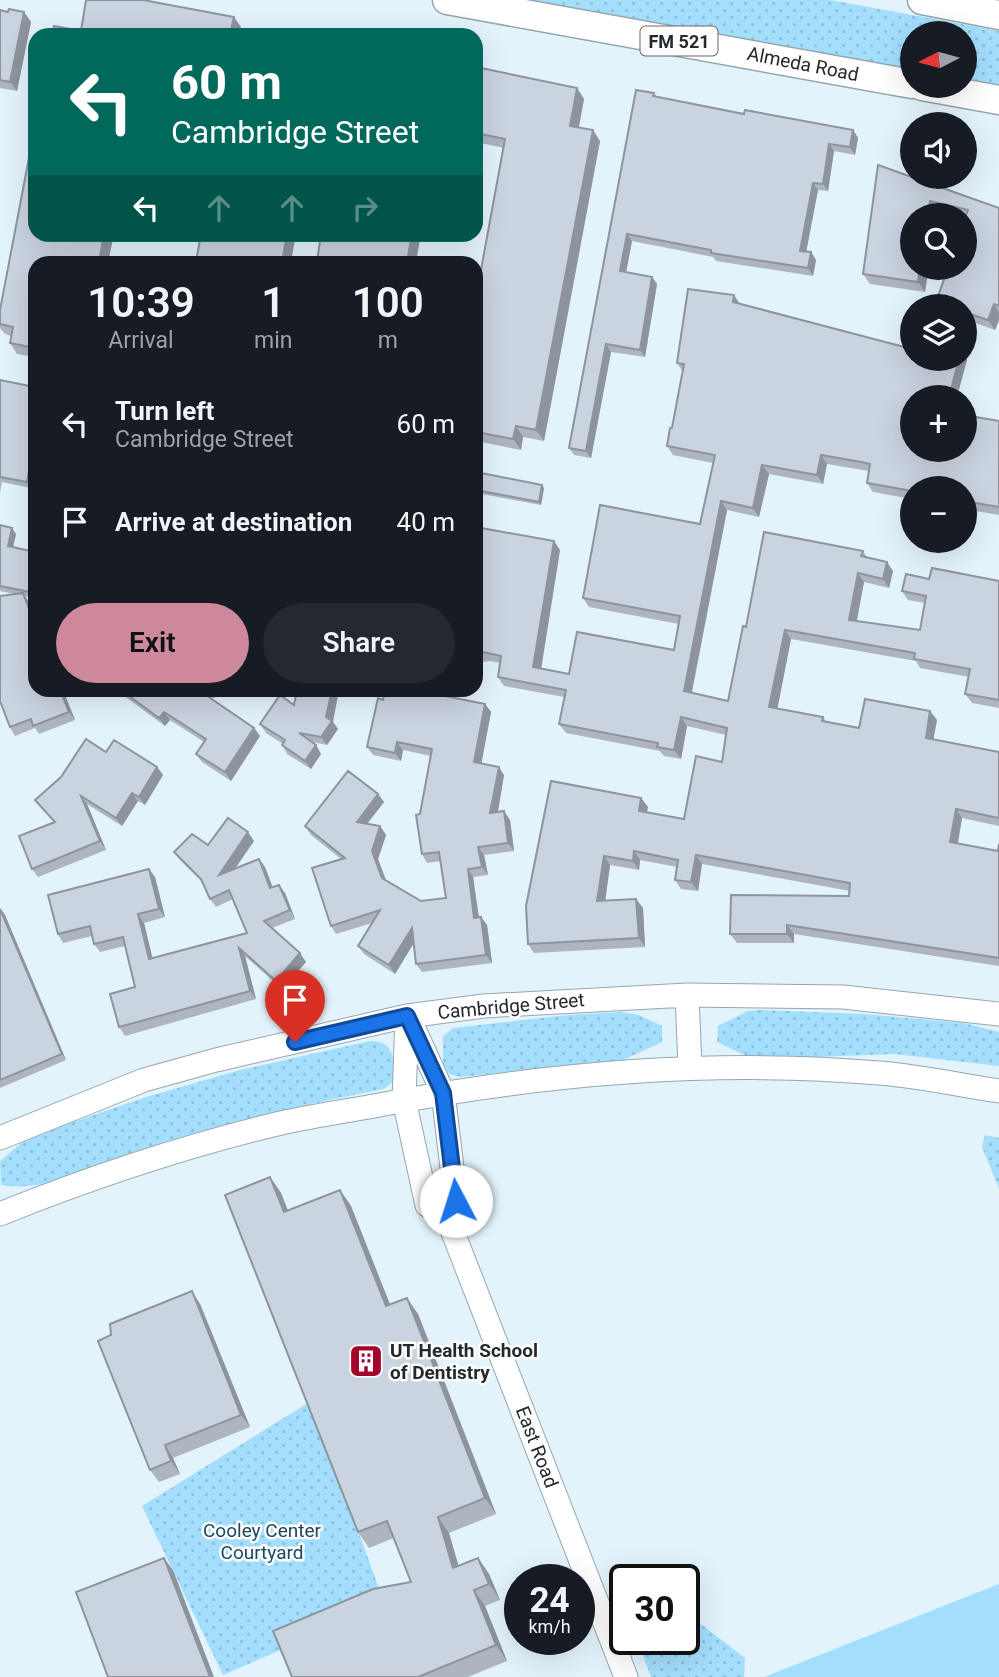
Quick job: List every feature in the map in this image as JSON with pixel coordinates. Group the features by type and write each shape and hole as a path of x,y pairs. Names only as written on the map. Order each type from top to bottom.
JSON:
{"main road":[{"name":"Almeda Road","path":"447,0 900,82"},
{"path":"922,0 995,9"},
{"path":"977,96 999,100"}],"street":[{"name":"Cambridge Street","path":"0,1138 144,1080 216,1060 407,1016 484,1006 687,995 843,997 999,1014"},
{"path":"687,995 690,1067"},
{"path":"407,1016 443,1093 456,1201 447,1217"},
{"name":"East Road","path":"407,1016 404,1100 427,1205 447,1217 626,1677"},
{"path":"0,1214 75,1184 168,1153 282,1123 443,1093 556,1077 690,1067 800,1068 881,1073 999,1091"}],"green space":[{"path":"532,0 831,0 945,21 900,21 900,70"},
{"path":"977,27 999,31 999,88 977,84"},
{"path":"748,1011 864,1014 964,1023 999,1032 999,1066 894,1054 760,1059 717,1042 718,1026"},
{"path":"622,1012 639,1015 662,1026 662,1042 623,1060 460,1077 449,1074 443,1064 443,1036 453,1028 567,1015"},
{"path":"370,1041 384,1044 389,1048 394,1060 394,1081 384,1089 274,1112 192,1134 63,1180 21,1186 1,1185 0,1161 27,1138 143,1098 240,1070"},
{"path":"985,1135 999,1138 999,1189 982,1147"},
{"name":"Cooley Center Courtyard","path":"311,1401 385,1605 223,1675 142,1506"},
{"path":"999,1584 999,1677 764,1677"},
{"path":"700,1623 745,1658 744,1677 651,1677 643,1655 700,1655"}],"building":[{"path":"86,0 143,0 234,17 232,28 81,28"},
{"path":"9,9 24,12 10,82 0,80 0,10 8,12"},
{"path":"483,68 577,88 570,126 593,130 536,430 516,426 513,439 483,433 483,259 505,139 483,134"},
{"path":"636,90 654,93 653,96 744,114 745,110 853,130 850,147 829,144 823,184 813,183 800,251 811,252 808,268 711,253 711,250 627,234 620,271 652,277 640,350 606,344 586,451 569,448"},
{"path":"28,163 28,242 103,242 100,256 28,256 28,347 10,343 13,327 0,324 0,310"},
{"path":"878,165 900,173 900,189 946,189 999,208 999,306 994,304 988,320 977,316 977,294 939,294 944,280 977,280 977,203 900,203 900,279 863,274"},
{"path":"200,242 286,242 283,256 197,256"},
{"path":"320,242 411,242 408,256 318,256"},
{"path":"688,289 734,295 733,302 900,346 900,371 956,371 952,385 900,385 900,462 977,462 977,417 999,421 999,507 977,503 977,476 900,476 900,489 867,483 870,464 821,455 817,475 762,465 753,508 721,501 684,691 728,701 743,626 746,627 764,532 863,551 861,556 887,562 883,579 858,573 849,620 920,630 926,596 902,591 906,574 929,579 932,568 999,581 999,700 965,694 970,669 914,659 915,653 785,630 769,707 823,717 822,721 859,728 865,699 930,711 926,738 999,752 999,818 956,809 950,842 998,851 999,844 999,958 787,925 787,934 730,934 731,895 849,896 850,883 696,855 691,882 675,880 678,860 634,851 633,861 604,856 597,901 636,899 639,938 528,944 526,906 551,781 641,798 639,811 684,819 696,756 722,762 727,728 681,717 674,750 657,747 658,743 559,724 566,690 498,677 501,656 483,652 483,528 554,541 533,667 569,674 577,632 674,650 680,616 583,598 600,505 700,524 715,455 667,446 684,364 677,363"},
{"path":"0,380 28,386 28,476 27,482 0,477"},
{"path":"483,473 542,485 539,502 483,491"},
{"path":"0,525 12,528 8,546 28,550 28,592 0,586"},
{"path":"23,593 28,606 28,697 63,697 69,712 33,726 31,719 10,727 0,701 0,596"},
{"path":"130,697 209,697 254,728 225,772 196,754 206,739 164,712 159,718"},
{"path":"279,697 294,705 296,697 330,697 326,717 332,721 321,737 299,733 316,745 305,761 282,745 285,740 260,724"},
{"path":"384,697 450,697 485,704 474,762 499,767 490,813 504,811 508,843 478,847 482,867 468,869 474,918 481,917 486,955 416,964 412,928 389,965 358,946 380,910 331,926 312,868 345,858 305,826 348,771 378,794 357,822 380,826 372,851 382,878 421,901 446,898 439,852 422,854 416,815 420,814 432,749 397,742 395,753 367,747 378,698 383,700"},
{"path":"86,739 106,752 114,740 157,767 139,797 132,793 116,818 81,796 100,841 32,869 19,836 55,822 35,800 61,777"},
{"path":"228,818 248,832 219,875 259,859 270,888 279,885 290,910 264,921 300,953 276,981 239,948 250,991 119,1027 110,994 135,987 123,937 94,944 90,926 58,934 48,895 149,869 159,909 138,914 149,959 247,933 229,890 210,899 201,879 174,852 192,834 208,845"},
{"path":"0,909 62,1054 0,1080"},
{"name":"UT Health School of Dentistry","path":"270,1177 284,1212 340,1190 386,1306 407,1298 485,1498 438,1517 453,1568 478,1558 489,1584 474,1590 496,1645 418,1677 292,1677 273,1631 373,1589 411,1582 387,1521 358,1532 225,1195"},
{"path":"192,1291 241,1415 165,1445 171,1461 150,1470 98,1341 111,1335 110,1324"},
{"path":"164,1558 210,1677 108,1677 76,1592"}],"place":[{"name":"UT Health School of Dentistry","path":"366,1361"}],"route":[{"path":"295,1042 407,1016 443,1093 456,1201"}]}
